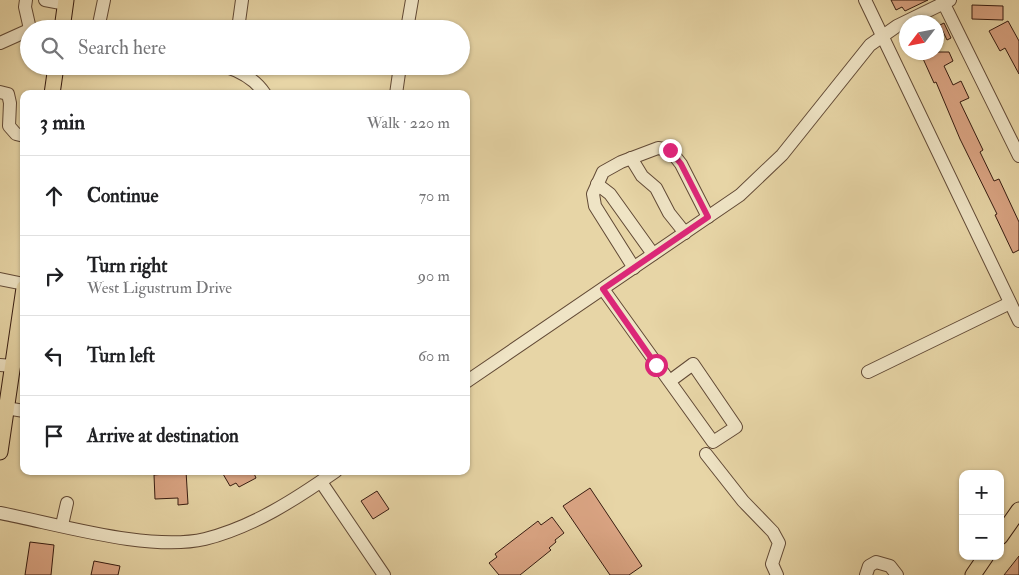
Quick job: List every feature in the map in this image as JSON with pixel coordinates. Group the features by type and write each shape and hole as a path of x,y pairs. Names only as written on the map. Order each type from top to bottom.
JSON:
{"main road":[{"path":"63,20 66,2"},
{"path":"53,90 55,75"},
{"path":"0,452 20,314"},
{"path":"1004,531 1019,510"},
{"path":"973,575 983,560"}],"street":[{"path":"26,0 27,20"},
{"path":"45,0 66,2"},
{"path":"100,20 104,0"},
{"path":"239,20 242,0"},
{"path":"409,20 412,0"},
{"path":"865,0 1019,321"},
{"path":"470,379 740,195 770,169 861,55 882,36 946,1 1019,156"},
{"path":"0,43 20,33"},
{"path":"243,75 260,86 262,90"},
{"path":"397,90 399,75"},
{"path":"0,92 8,94 10,103 9,126 16,134 20,135"},
{"path":"634,268 595,206 593,194 604,172 631,158 658,148 670,150 681,164 708,217"},
{"path":"631,158 642,176 656,188 669,214 685,233"},
{"path":"597,184 610,194 653,254"},
{"path":"0,279 20,283"},
{"path":"603,289 641,345 670,381 713,442 736,427 693,364 670,381"},
{"path":"868,372 1010,303"},
{"path":"6,408 20,410"},
{"path":"706,454 743,501 773,532 779,543 772,564 778,575"},
{"path":"0,513 137,540 163,543 204,539 252,522 331,475"},
{"path":"321,482 384,575"},
{"path":"62,525 67,502"},
{"path":"866,575 869,566 876,562 890,566 897,575"}],"building":[{"path":"891,0 928,0 905,11 902,7 896,10"},
{"path":"972,5 1003,6 1003,20 972,19"},
{"path":"1008,21 1019,41 1019,74 1005,48 1000,51 989,31"},
{"path":"944,23 951,38 947,40 944,34"},
{"path":"944,52 949,52 953,61 944,66 953,85 961,81 969,98 960,102 983,150 980,152 994,181 999,179 1019,222 1019,250 1013,253 995,215 997,214 960,139 936,82 934,83 924,60 944,60"},
{"path":"154,475 186,475 188,504 178,505 178,498 155,499"},
{"path":"224,475 255,475 256,478 239,487 236,483 230,486"},
{"path":"590,488 642,566 629,575 610,575 563,506"},
{"path":"377,491 389,509 373,519 361,501"},
{"path":"552,517 564,533 555,540 556,542 549,548 551,550 520,575 499,575 489,563 497,557 495,554 538,521 541,525"},
{"path":"30,542 54,545 51,575 25,575"},
{"path":"1019,556 1019,575 1004,575"},
{"path":"94,561 120,566 118,575 91,575"}],"route":[{"path":"656,365 603,289 708,217 681,164 670,150"}]}
